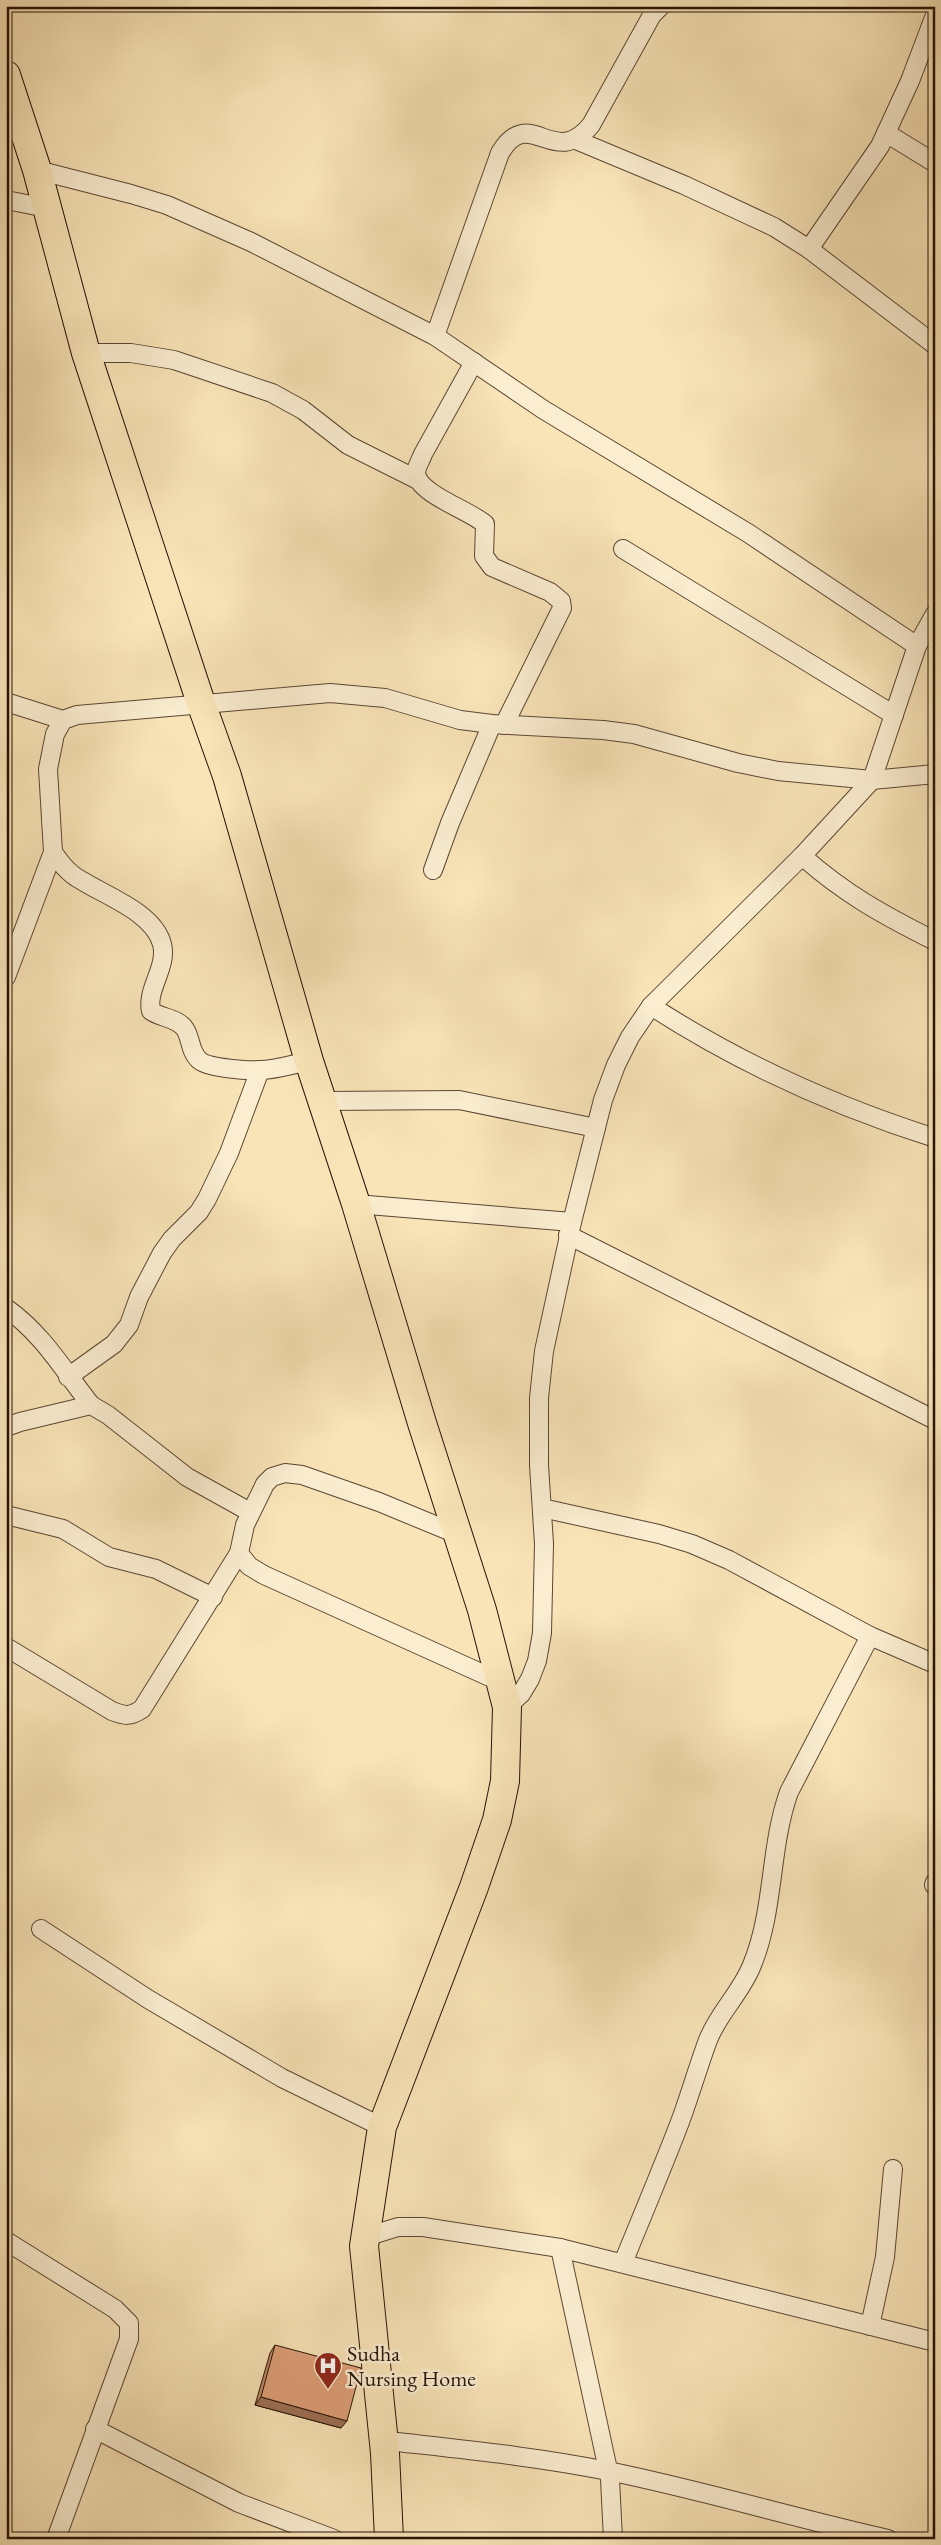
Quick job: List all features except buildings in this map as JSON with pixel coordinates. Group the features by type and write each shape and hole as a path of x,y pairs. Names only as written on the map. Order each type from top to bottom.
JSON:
{"main road":[{"path":"6,75 37,170 86,353 201,703 228,776 309,1062 356,1204 459,1535 505,1695 505,1781 497,1820 474,1887 382,2127 372,2179 370,2232 364,2246 385,2453 389,2539"},
{"path":"370,2232 378,2246 397,2442 401,2539"}],"street":[{"path":"435,336 500,153 506,142 517,133 529,133 564,143 576,140 591,125 652,15 661,6"},
{"path":"809,249 880,146 910,81 935,15"},
{"path":"886,134 935,163"},
{"path":"576,140 750,214 809,249 935,344"},
{"path":"37,170 167,205 251,242 435,336 544,410 748,532 917,646"},
{"path":"6,200 47,208"},
{"path":"86,353 131,353 167,358 288,400 348,445 418,480 425,489 485,524 484,556 492,567 550,592 561,601 562,608 559,615 498,725 450,823 433,870"},
{"path":"418,480 416,470 423,454 474,362"},
{"path":"623,549 894,715"},
{"path":"239,1553 249,1566 505,1695 521,1694 537,1662 542,1633 542,1508 539,1465 539,1398 544,1351 570,1229 603,1100 616,1065 630,1037 651,1006 802,856 872,780 917,646 935,614"},
{"path":"6,702 63,720 77,715 201,703 330,693 354,694 385,698 460,720 498,725 572,727 634,734 738,763 778,771 872,780 935,774"},
{"path":"8,968 53,852 48,769 55,734 63,720"},
{"path":"53,852 64,867 74,875 136,912 156,934 162,945 162,957 151,996 151,1012 180,1024 186,1030 192,1049 199,1060 210,1065 260,1070 309,1062"},
{"path":"802,856 829,880 863,904 935,941"},
{"path":"651,1006 699,1037 818,1096 935,1138"},
{"path":"68,1376 114,1344 129,1325 139,1297 162,1253 199,1212 207,1199 229,1153 260,1070"},
{"path":"322,1101 458,1100 596,1128"},
{"path":"356,1204 570,1229 935,1420"},
{"path":"6,1308 52,1351 68,1376 91,1405 108,1415 188,1477 250,1512"},
{"path":"6,1428 20,1422 91,1405"},
{"path":"6,1647 112,1711 131,1716 142,1709 239,1553 250,1512 265,1484 272,1477 285,1473 302,1475 379,1502 459,1535"},
{"path":"542,1508 659,1534 692,1544 729,1560 870,1636 935,1664"},
{"path":"6,1515 63,1529 78,1536 109,1557 156,1569 213,1596"},
{"path":"623,2263 680,2122 709,2038 723,2011 739,1992 752,1965 762,1934 779,1823 789,1792 870,1636"},
{"path":"41,1929 148,1999 282,2078 382,2127"},
{"path":"870,2326 885,2257 893,2169"},
{"path":"370,2232 398,2227 423,2227 560,2248 935,2342"},
{"path":"6,2241 115,2309 129,2323 129,2339 56,2539"},
{"path":"560,2248 611,2486 613,2539"},
{"path":"95,2429 239,2503 334,2539"},
{"path":"397,2442 518,2456 607,2471 700,2491 888,2539"}],"place":[{"name":"Sudha Nursing Home","path":"328,2390"}]}
